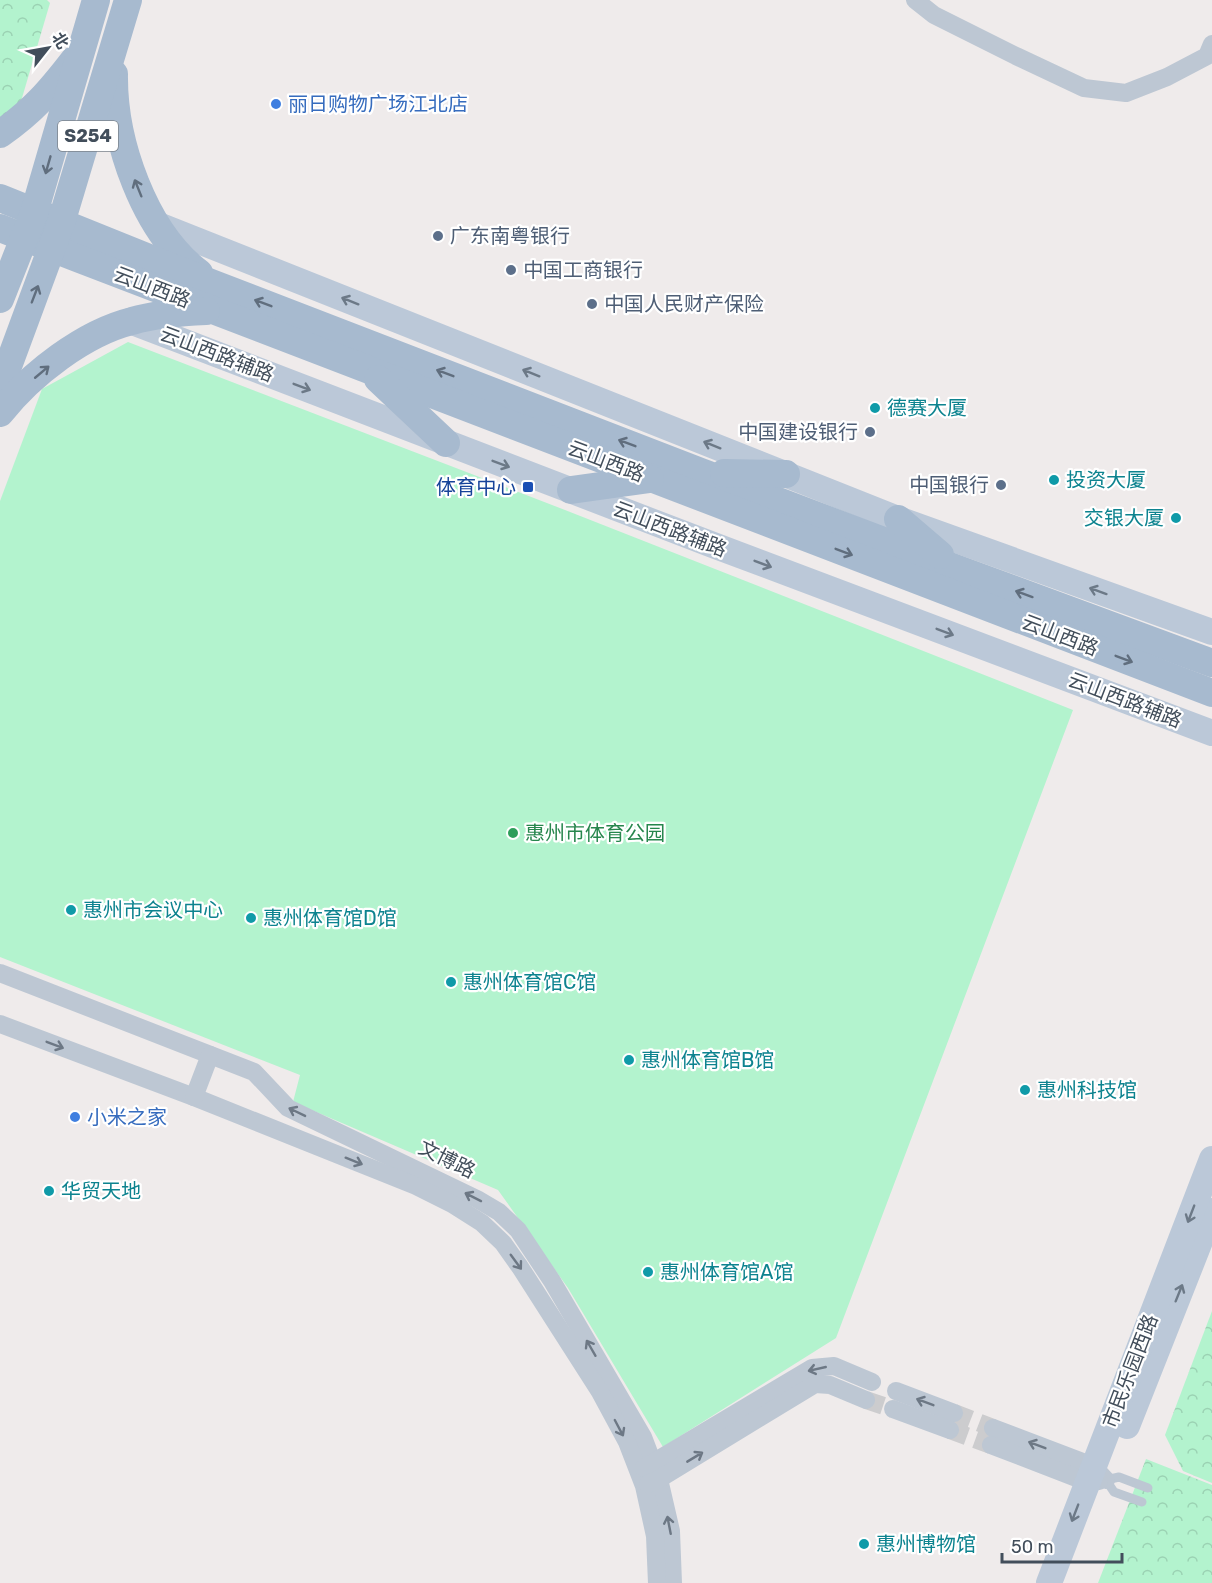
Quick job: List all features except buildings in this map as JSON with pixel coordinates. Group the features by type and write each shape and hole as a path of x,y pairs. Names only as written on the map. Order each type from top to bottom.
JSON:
{"main road":[{"name":"S254","path":"0,299 20,226 83,49 96,0"},
{"name":"S254","path":"0,388 57,236 129,0"},
{"path":"114,48 113,89 117,124 138,187 156,224 170,245 188,266 211,283"},
{"path":"0,134 42,100 83,49"},
{"name":"云山西路","path":"0,198 20,226 211,283 955,568 1207,659"},
{"path":"156,224 898,519 1212,632"},
{"name":"云山西路","path":"57,236 214,311 1212,693"},
{"path":"0,413 27,384 60,356 91,337 130,321 163,314 214,311"},
{"name":"云山西路辅路","path":"130,321 1212,733"},
{"path":"367,369 446,442"},
{"path":"701,472 786,474"},
{"path":"571,490 652,478"},
{"path":"898,519 955,568"},
{"name":"市民乐园西路","path":"1068,1583 1095,1476 1212,1159"},
{"name":"市民乐园西路","path":"1049,1583 1212,1211"}],"street":[{"path":"915,0 934,15 1084,88 1126,93 1167,77 1210,53"},
{"name":"文博路","path":"0,973 254,1072 288,1108 477,1199 499,1212 518,1230 552,1281 643,1437 655,1536 657,1583"},
{"name":"文博路","path":"0,1024 194,1097 416,1186 482,1222 503,1243 520,1267 600,1392 648,1475 671,1531 674,1583"},
{"path":"194,1097 210,1055"},
{"path":"648,1475 812,1368 834,1366 872,1382"},
{"path":"648,1475 815,1384 830,1385 866,1400"},
{"path":"893,1410 952,1422 896,1391"},
{"path":"992,1437 1095,1476"}],"lane":[{"path":"1095,1476 1119,1477 1148,1488"},
{"path":"1095,1476 1114,1492 1142,1502"}],"green space":[{"path":"0,0 47,0 50,3 22,98 0,127"},
{"name":"惠州市体育公园","path":"128,342 565,510 1073,710 836,1338 663,1447 568,1288 498,1190 293,1102 300,1075 0,957 0,501 42,389"},
{"path":"1212,1311 1212,1483 1183,1471 1165,1435"},
{"path":"1146,1459 1212,1485 1212,1583 1098,1583"}],"tunnel":[{"path":"866,1400 893,1409"},
{"path":"954,1413 993,1428"},
{"path":"950,1430 991,1445"}],"place":[{"name":"丽日购物广场江北店","path":"276,104"},
{"name":"广东南粤银行","path":"438,236"},
{"name":"中国工商银行","path":"511,270"},
{"name":"中国人民财产保险","path":"592,304"},
{"name":"德赛大厦","path":"875,408"},
{"name":"中国建设银行","path":"870,432"},
{"name":"投资大厦","path":"1054,480"},
{"name":"中国银行","path":"1001,485"},
{"name":"体育中心","path":"528,487"},
{"name":"交银大厦","path":"1176,518"},
{"name":"惠州市体育公园","path":"513,833"},
{"name":"惠州市会议中心","path":"71,910"},
{"name":"惠州体育馆D馆","path":"251,918"},
{"name":"惠州体育馆C馆","path":"451,982"},
{"name":"惠州体育馆B馆","path":"629,1060"},
{"name":"惠州科技馆","path":"1025,1090"},
{"name":"小米之家","path":"75,1117"},
{"name":"华贸天地","path":"49,1191"},
{"name":"惠州体育馆A馆","path":"648,1272"},
{"name":"惠州博物馆","path":"864,1544"}]}
